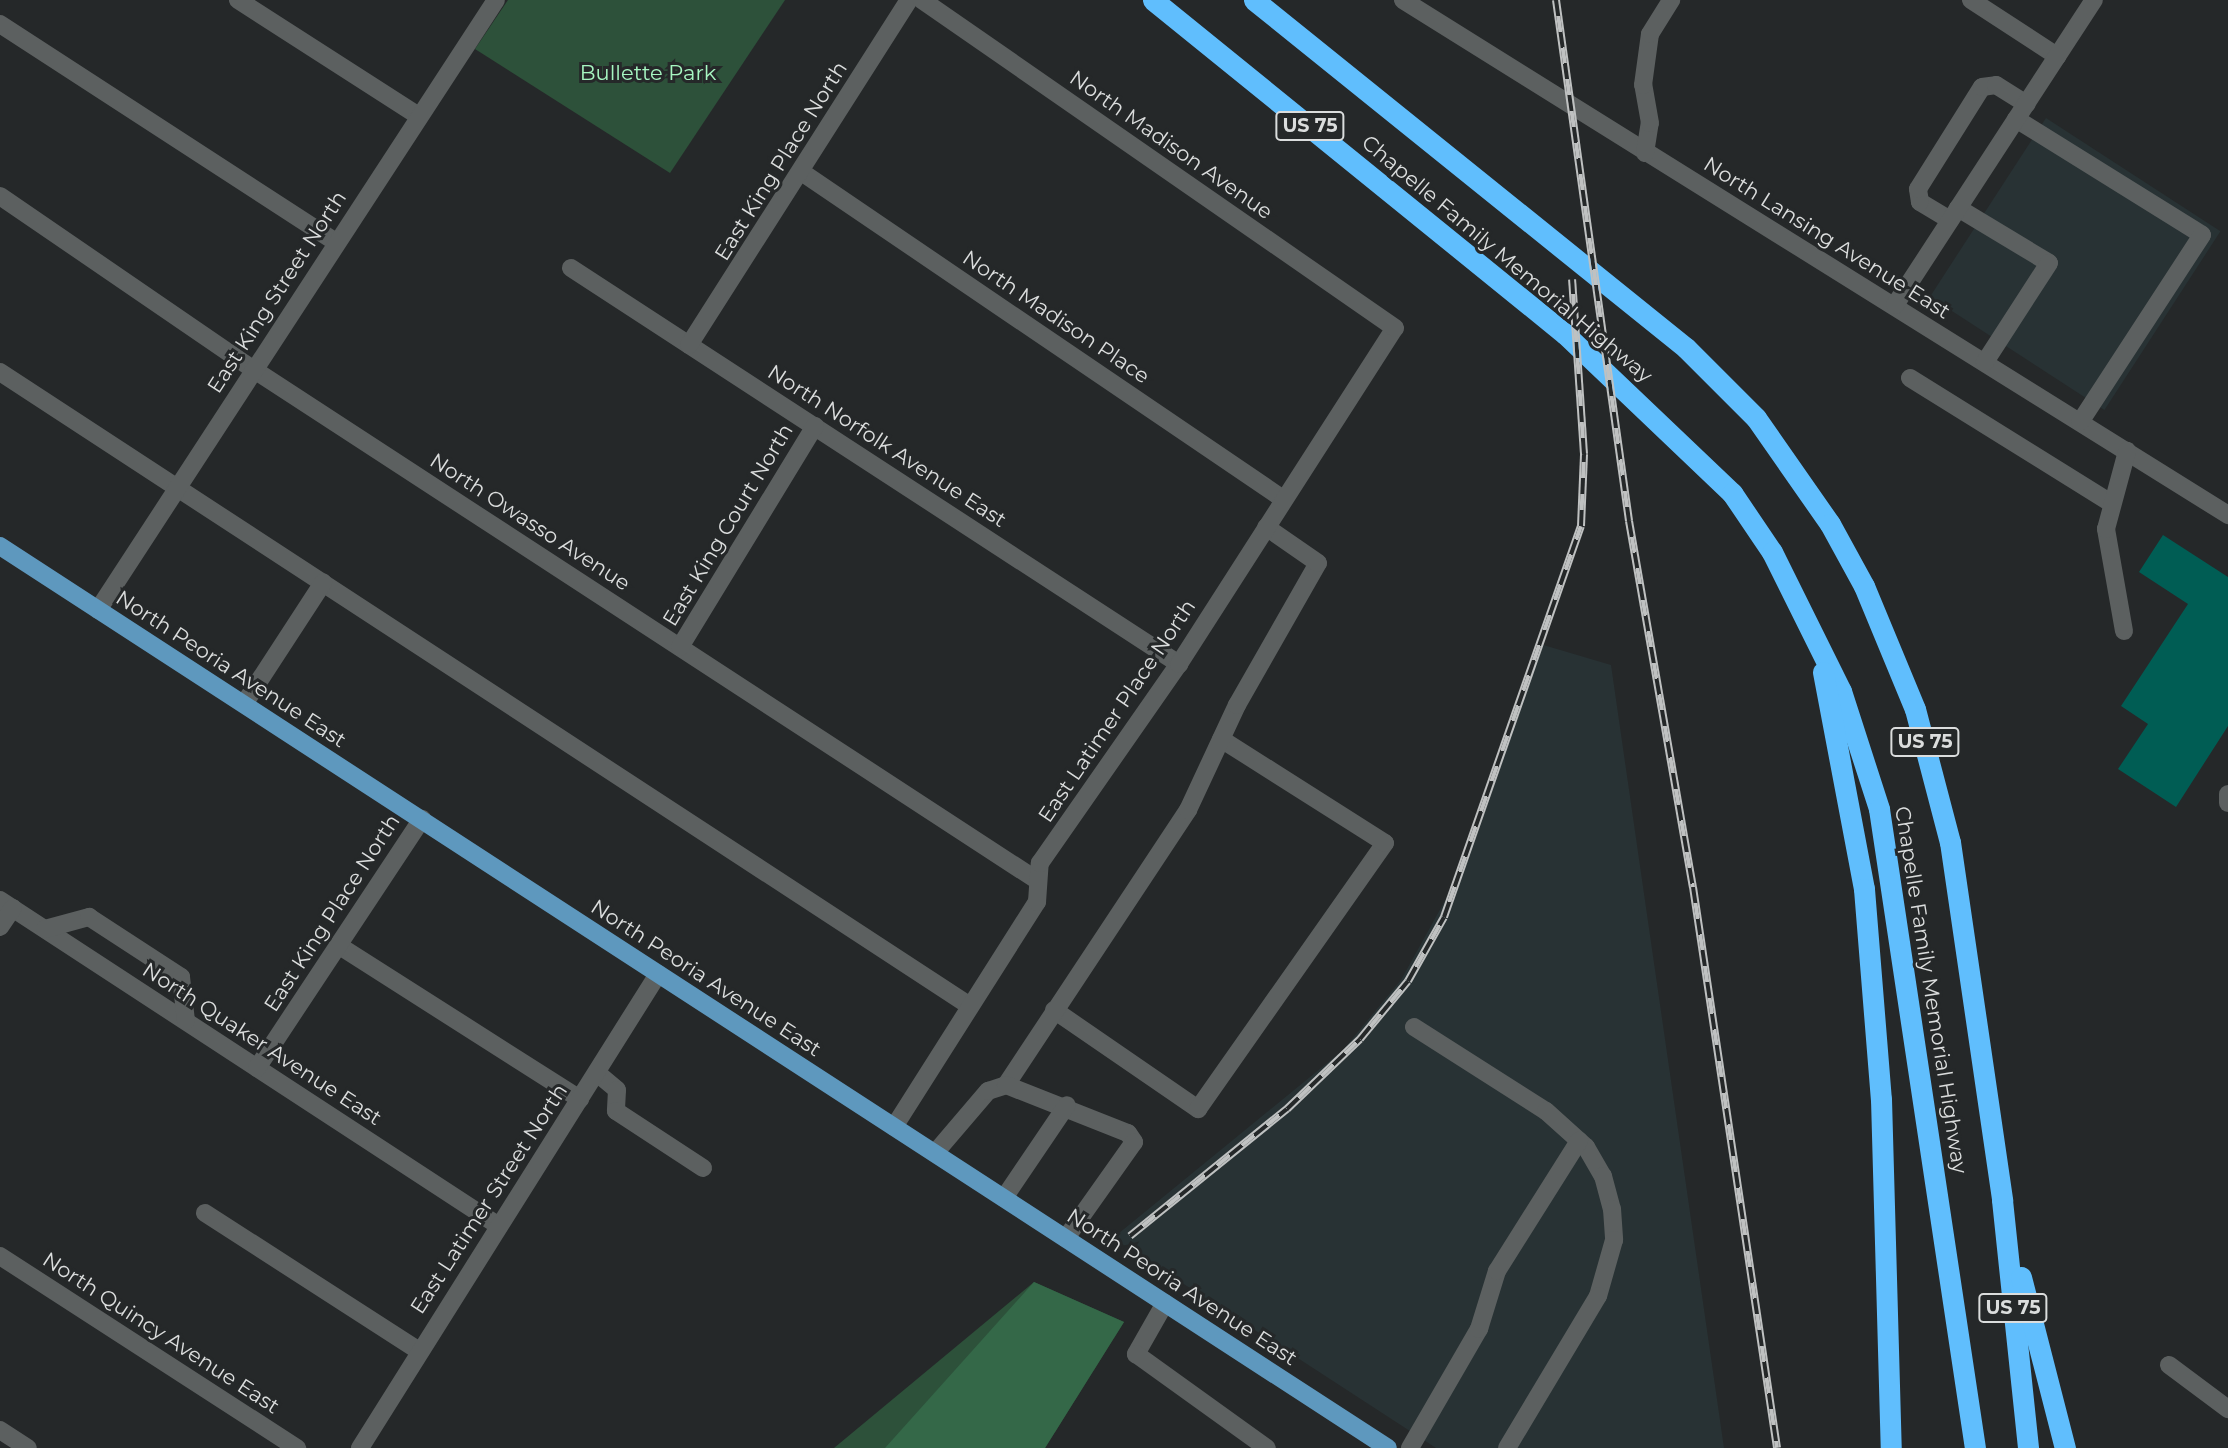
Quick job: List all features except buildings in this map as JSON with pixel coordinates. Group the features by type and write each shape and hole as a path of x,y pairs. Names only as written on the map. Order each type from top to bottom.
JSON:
{"highway":[{"name":"Chapelle Family Memorial Highway","path":"1153,0 1575,342 1732,493 1813,626 1863,749 1892,875 1975,1448"},
{"name":"Chapelle Family Memorial Highway","path":"1254,0 1686,348 1756,418 1830,524 1864,586 1915,709 1952,855 2002,1200 2028,1448"},
{"path":"1813,626 1864,889 1881,1099 1891,1448"},
{"path":"2002,1200 2066,1448"}],"main road":[{"name":"North Peoria Avenue East","path":"0,546 1388,1448"}],"street":[{"path":"238,0 416,115"},
{"name":"East King Street North","path":"98,610 337,242 416,115 496,0"},
{"name":"East King Place North","path":"689,345 803,173 909,0"},
{"name":"North Madison Avenue","path":"922,0 1395,328"},
{"name":"North Lansing Avenue East","path":"1403,0 2228,514"},
{"path":"1645,153 1650,123 1643,85 1650,34 1671,0"},
{"path":"1971,0 2057,56"},
{"path":"1895,305 2094,0"},
{"path":"0,24 337,242"},
{"path":"1985,362 2049,263 1954,214 1920,202 1917,189 1982,87 1996,85 2021,111 2202,235 2080,422"},
{"name":"North Madison Place","path":"803,173 1283,499"},
{"name":"North Owasso Avenue","path":"0,196 253,369 1038,881"},
{"name":"North Norfolk Avenue East","path":"571,268 1179,664"},
{"name":"East Latimer Place North","path":"894,1127 1037,902 1040,863 1179,664 1395,328"},
{"path":"0,372 970,1006"},
{"path":"1910,378 2111,503"},
{"name":"East King Court North","path":"680,647 816,426"},
{"path":"2124,631 2106,529 2127,451"},
{"path":"1006,1085 1188,810 1221,738 1318,563 1266,527"},
{"path":"244,704 323,583"},
{"path":"1054,1010 1198,1109 1385,843 1221,738"},
{"path":"2228,794 2228,803"},
{"name":"East King Place North","path":"257,1068 422,818"},
{"path":"0,928 6,904"},
{"name":"North Quaker Avenue East","path":"6,904 499,1226"},
{"path":"46,929 89,917 181,977 186,1021"},
{"path":"338,945 580,1099"},
{"name":"East Latimer Street North","path":"360,1448 658,974"},
{"path":"1414,1027 1546,1111 1579,1141 1603,1176 1614,1240 1598,1297 1507,1448"},
{"path":"597,1073 617,1090 616,1111 703,1168"},
{"path":"935,1153 988,1091 1006,1085 1067,1105 1134,1142 1066,1238"},
{"path":"1004,1198 1067,1105"},
{"path":"1410,1448 1479,1329 1497,1271 1579,1141"},
{"path":"205,1213 419,1351"},
{"name":"North Quincy Avenue East","path":"0,1256 297,1448"},
{"path":"1165,1303 1136,1354 1268,1448"},
{"path":"2169,1365 2228,1409"},
{"path":"0,1430 29,1448"}],"shaded area":[{"path":"2046,118 2220,231 2104,410 1930,297"},
{"path":"1540,644 1611,665 1724,1448 1436,1448 1113,1238 1343,1050 1401,980 1458,877"}],"green space":[{"name":"Bullette Park","path":"508,0 785,0 670,173 475,49"},
{"path":"1034,1282 1124,1322 1045,1448 834,1448"},
{"path":"1034,1282 1124,1322 1045,1448 885,1448"}],"railway":[{"path":"1556,0 1629,521 1693,887 1777,1448"},
{"path":"1130,1236 1287,1109 1360,1039 1408,981 1444,917 1581,526 1584,454 1572,279"}]}
